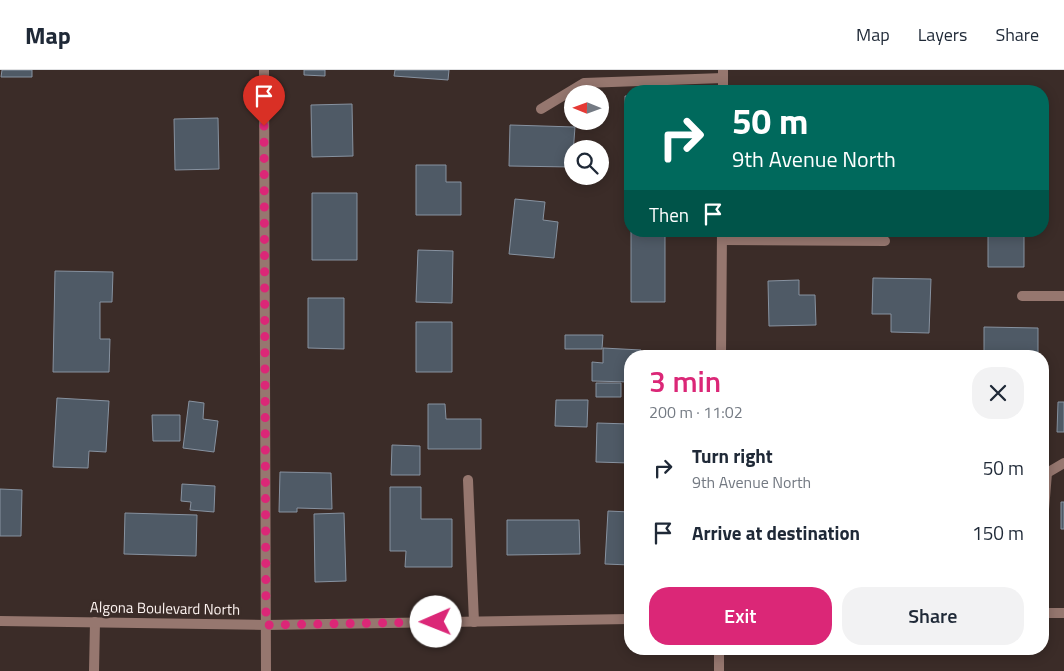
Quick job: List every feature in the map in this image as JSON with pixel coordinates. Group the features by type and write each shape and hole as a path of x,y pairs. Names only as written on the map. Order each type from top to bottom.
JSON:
{"street":[{"path":"264,70 266,671"},
{"path":"541,108 584,83 723,74"},
{"path":"721,350 722,237"},
{"path":"755,237 885,241"},
{"path":"1022,296 1064,296"},
{"path":"1049,471 1064,463"},
{"path":"468,480 474,622"},
{"path":"1049,613 1064,613"},
{"name":"Algona Boulevard North","path":"0,621 266,625 624,619"},
{"path":"94,622 94,671"},
{"path":"719,655 719,671"}],"building":[{"path":"2,70 32,70 32,77 1,77"},
{"path":"304,70 325,70 325,76 304,75"},
{"path":"395,70 449,70 448,80 394,76"},
{"path":"352,104 353,156 312,157 311,105"},
{"path":"218,118 219,169 175,170 174,119"},
{"path":"510,125 564,127 564,130 575,130 574,140 564,140 564,167 509,166"},
{"path":"416,165 446,165 446,182 461,182 461,215 416,215"},
{"path":"312,193 357,193 357,260 312,260"},
{"path":"515,199 545,202 543,220 558,222 554,258 509,254"},
{"path":"631,237 665,237 665,302 631,302"},
{"path":"988,237 1024,237 1024,267 988,267"},
{"path":"418,250 453,251 452,303 416,302"},
{"path":"55,271 113,272 112,302 100,302 100,339 110,339 109,372 53,372"},
{"path":"873,278 931,279 929,333 891,332 891,314 872,314"},
{"path":"799,280 799,295 815,295 816,325 769,326 768,281"},
{"path":"308,298 344,298 344,349 308,348"},
{"path":"416,322 452,322 452,372 416,372"},
{"path":"984,327 1038,328 1038,350 984,350"},
{"path":"565,335 603,335 602,349 565,349"},
{"path":"603,348 641,350 624,350 624,382 592,381 592,362 603,363"},
{"path":"596,383 621,383 621,397 596,397"},
{"path":"57,398 109,401 106,452 89,451 88,468 53,467"},
{"path":"556,400 588,400 587,427 555,426"},
{"path":"189,401 204,403 203,419 218,421 214,452 183,448"},
{"path":"1058,402 1064,402 1064,432 1057,432"},
{"path":"428,404 445,404 446,419 481,419 481,449 428,449"},
{"path":"152,415 180,415 180,441 153,441"},
{"path":"597,423 624,424 624,463 596,462"},
{"path":"392,445 420,446 420,475 391,475"},
{"path":"280,472 331,473 332,509 297,508 297,512 279,512"},
{"path":"182,484 215,486 214,512 190,510 191,502 181,501"},
{"path":"390,487 421,487 421,519 452,519 452,567 405,567 406,551 390,551"},
{"path":"0,489 22,490 21,536 0,536"},
{"path":"1061,502 1064,502 1064,529 1061,529"},
{"path":"608,511 624,512 624,565 605,564"},
{"path":"125,513 197,515 196,556 124,554"},
{"path":"344,513 346,581 315,582 314,514"},
{"path":"507,520 579,520 580,554 507,555"}],"route":[{"path":"264,126 266,625 436,622"}]}
